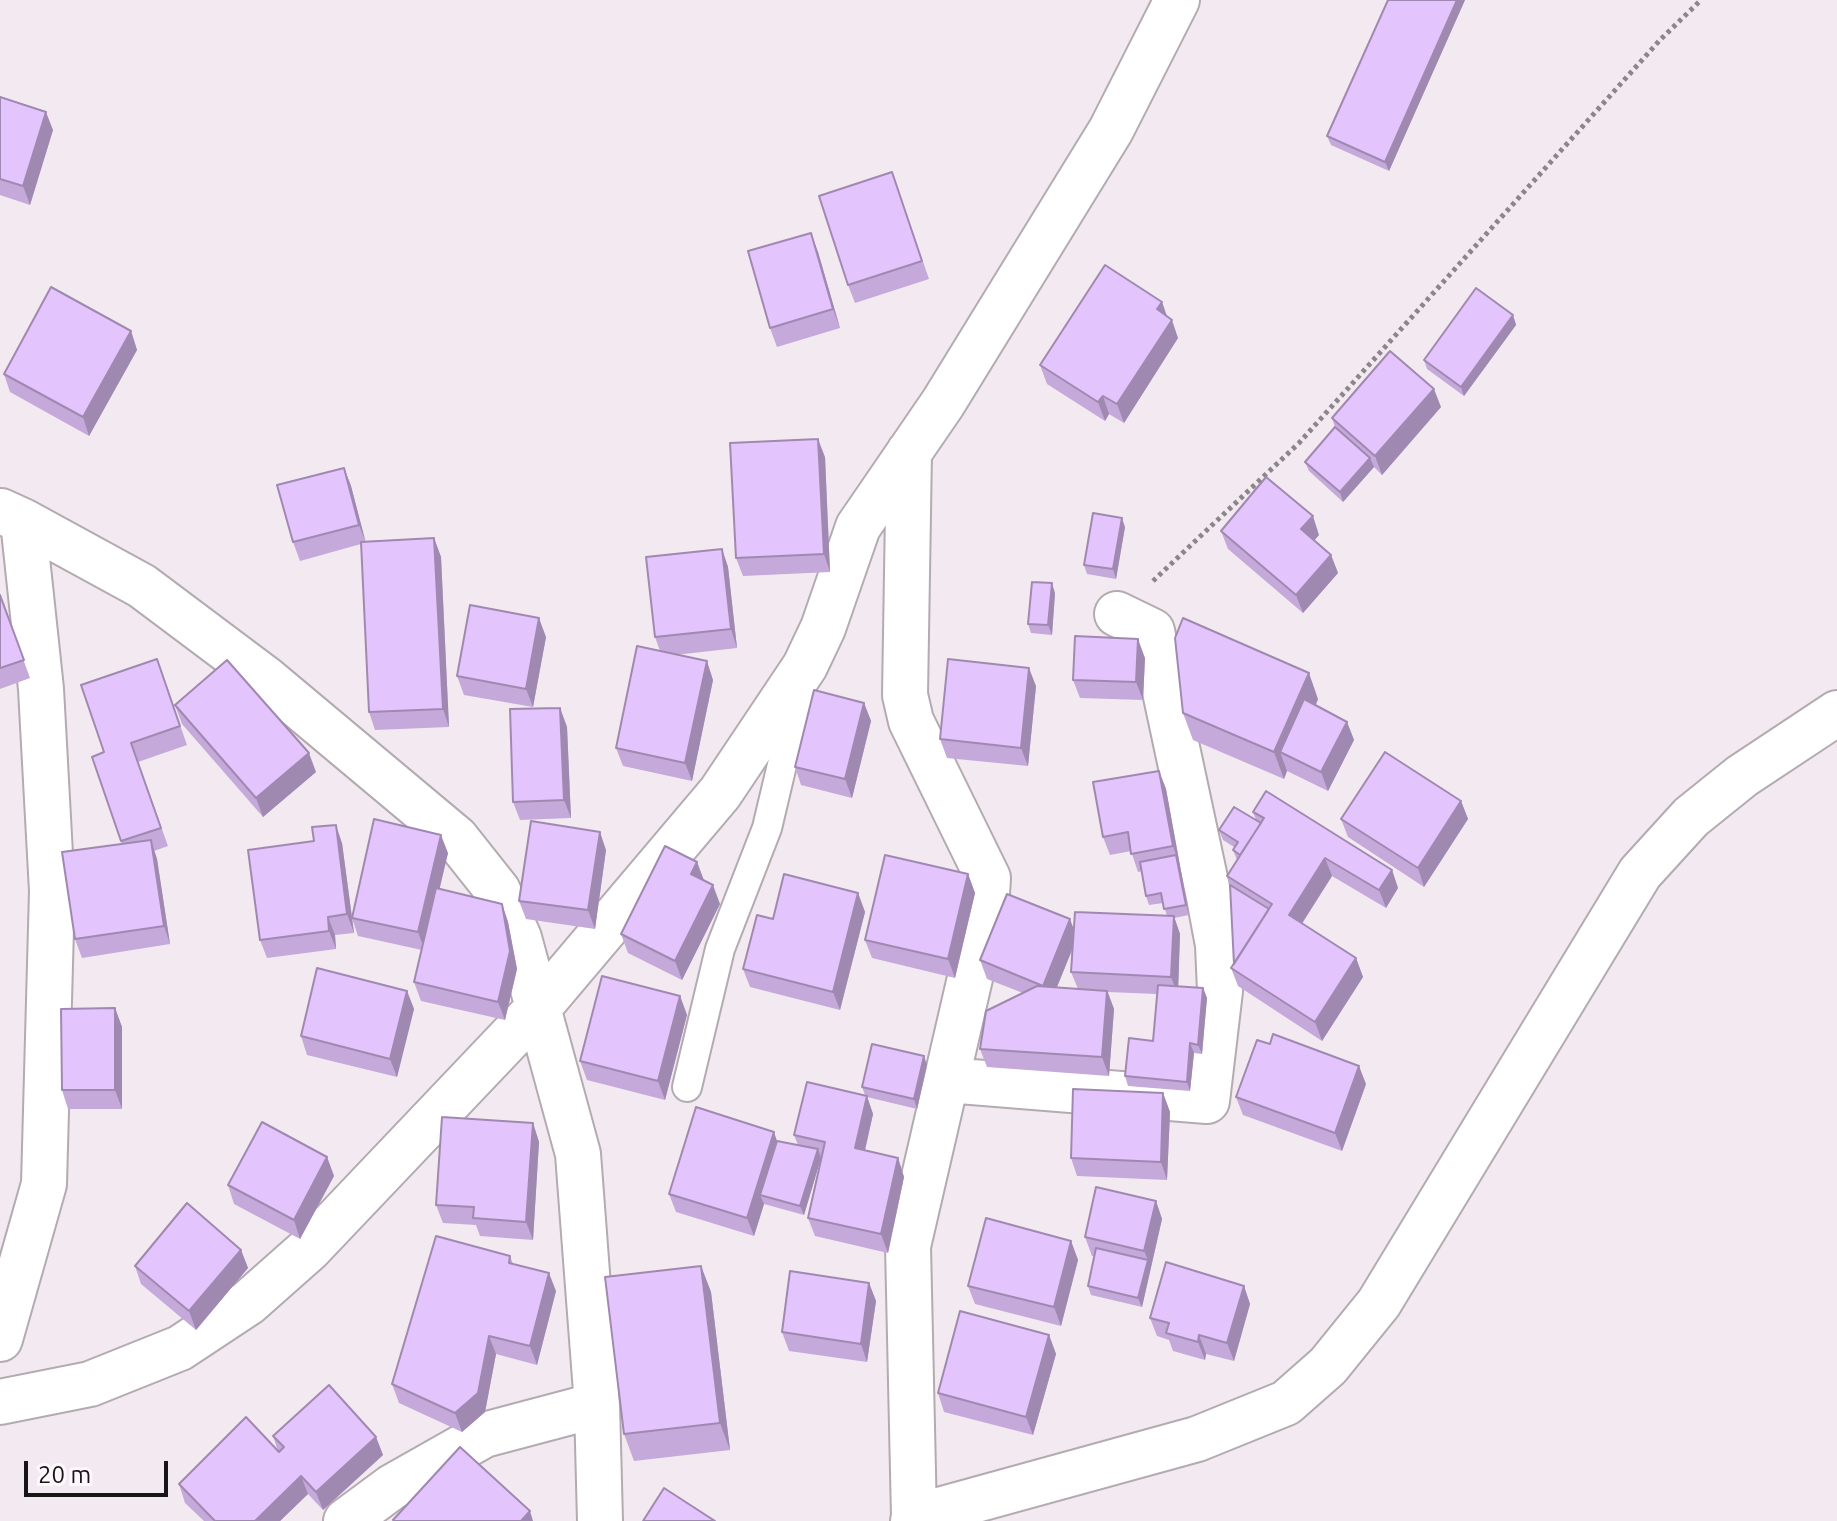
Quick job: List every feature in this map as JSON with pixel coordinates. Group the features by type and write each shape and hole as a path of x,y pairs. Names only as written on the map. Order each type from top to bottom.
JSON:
{"street":[{"path":"0,1402 90,1384 180,1348 248,1303 309,1249 540,1006 720,793 805,666 823,628 858,527 909,452 1111,130 1177,0"},
{"path":"909,452 905,695 911,721 988,878 986,909 908,1246 913,1519 1197,1439 1286,1403 1328,1366 1379,1303 1640,873 1691,817 1742,776 1837,713"},
{"path":"12,516 142,586 266,679 456,838 498,891 519,938 540,1006 578,1154 597,1405 600,1521"},
{"path":"0,1339 44,1184 52,891 41,689 12,516"},
{"path":"947,1080 1207,1101 1220,991 1215,933 1152,631 1117,614"},
{"path":"346,1521 392,1487 484,1435 597,1405"}],"lane":[{"path":"687,1087 720,949 767,828 805,666"}],"path":[{"path":"1117,614 1299,443 1660,40 1701,0"}],"building":[{"path":"1388,0 1457,0 1385,162 1327,136"},
{"path":"0,97 46,112 23,186 0,179"},
{"path":"892,172 922,261 848,285 819,196"},
{"path":"811,233 833,309 770,328 748,251"},
{"path":"1105,265 1162,302 1157,309 1172,320 1117,404 1103,396 1098,402 1040,365"},
{"path":"51,287 131,331 83,417 4,374"},
{"path":"1476,288 1513,315 1461,387 1424,360"},
{"path":"1390,351 1434,389 1375,456 1332,418"},
{"path":"1335,427 1370,458 1340,492 1305,462"},
{"path":"818,439 824,554 736,558 730,443"},
{"path":"344,468 359,525 293,542 277,485"},
{"path":"1266,477 1313,516 1301,529 1331,555 1296,595 1221,531"},
{"path":"1093,513 1122,518 1113,569 1084,565"},
{"path":"434,538 443,709 369,712 361,542"},
{"path":"722,549 731,629 655,637 646,557"},
{"path":"1032,582 1052,583 1048,625 1028,624"},
{"path":"0,595 24,660 0,668"},
{"path":"470,605 539,618 526,689 457,676"},
{"path":"1183,618 1309,673 1274,752 1183,713 1175,638"},
{"path":"1075,636 1138,639 1136,682 1073,680"},
{"path":"637,646 707,661 685,763 616,748"},
{"path":"157,659 180,726 131,743 161,828 121,841 92,757 104,752 81,685"},
{"path":"948,659 1029,668 1021,748 940,739"},
{"path":"227,660 309,753 256,798 175,705"},
{"path":"814,690 864,703 845,779 795,767"},
{"path":"1304,699 1347,722 1321,772 1280,752"},
{"path":"560,708 564,800 513,802 510,709"},
{"path":"1385,752 1461,801 1418,868 1341,819"},
{"path":"1159,771 1173,846 1131,854 1128,832 1103,837 1093,782"},
{"path":"1266,791 1392,870 1379,890 1325,858 1289,915 1356,958 1315,1022 1231,968 1272,904 1227,876 1264,818 1253,812"},
{"path":"1234,807 1261,823 1240,855 1233,850 1238,842 1219,830"},
{"path":"374,819 441,835 418,932 352,918"},
{"path":"531,821 600,832 588,910 519,901"},
{"path":"336,825 347,914 328,917 329,931 260,940 248,850 314,841 312,827"},
{"path":"151,840 164,926 75,939 62,852"},
{"path":"665,846 697,862 691,874 713,885 675,961 621,934"},
{"path":"885,855 968,874 948,959 865,940"},
{"path":"1176,855 1186,905 1164,909 1161,893 1146,896 1140,862"},
{"path":"784,874 858,893 833,992 743,969 757,915 773,919"},
{"path":"1230,885 1269,909 1234,964"},
{"path":"436,888 502,904 510,951 498,1002 414,982"},
{"path":"1007,894 1070,919 1043,986 980,960"},
{"path":"1075,912 1174,916 1171,977 1071,972"},
{"path":"317,968 407,991 390,1059 301,1036"},
{"path":"602,976 680,996 658,1081 580,1061"},
{"path":"1158,985 1203,988 1198,1045 1190,1043 1187,1082 1125,1076 1129,1038 1153,1041"},
{"path":"1037,986 1107,991 1102,1057 980,1049 986,1011"},
{"path":"115,1008 115,1090 62,1090 61,1009"},
{"path":"1273,1034 1359,1066 1335,1133 1236,1097 1257,1040 1270,1044"},
{"path":"872,1044 924,1056 914,1099 862,1087"},
{"path":"807,1082 867,1096 855,1148 898,1158 881,1234 808,1218 825,1142 794,1135"},
{"path":"1073,1089 1163,1093 1161,1162 1071,1158"},
{"path":"696,1107 774,1132 747,1218 669,1194"},
{"path":"442,1117 533,1123 526,1222 473,1218 474,1207 436,1205"},
{"path":"262,1122 327,1157 294,1220 228,1185"},
{"path":"777,1141 818,1149 800,1206 760,1195"},
{"path":"1096,1187 1156,1201 1144,1251 1085,1237"},
{"path":"187,1203 241,1250 189,1311 135,1266"},
{"path":"986,1218 1071,1241 1054,1307 968,1286"},
{"path":"436,1236 510,1256 509,1263 549,1273 530,1346 489,1336 478,1393 455,1413 392,1384"},
{"path":"1096,1248 1148,1260 1138,1298 1088,1286"},
{"path":"1166,1262 1244,1286 1227,1343 1199,1335 1198,1342 1166,1333 1169,1323 1150,1318"},
{"path":"701,1266 720,1423 624,1434 605,1277"},
{"path":"790,1271 869,1283 861,1344 782,1332"},
{"path":"960,1311 1049,1335 1026,1417 938,1393"},
{"path":"329,1385 376,1437 316,1492 301,1476 255,1521 215,1521 179,1484 246,1417 279,1452 284,1447 273,1436"},
{"path":"460,1447 530,1511 521,1521 394,1521 393,1520"},
{"path":"664,1488 715,1521 643,1521"}]}
